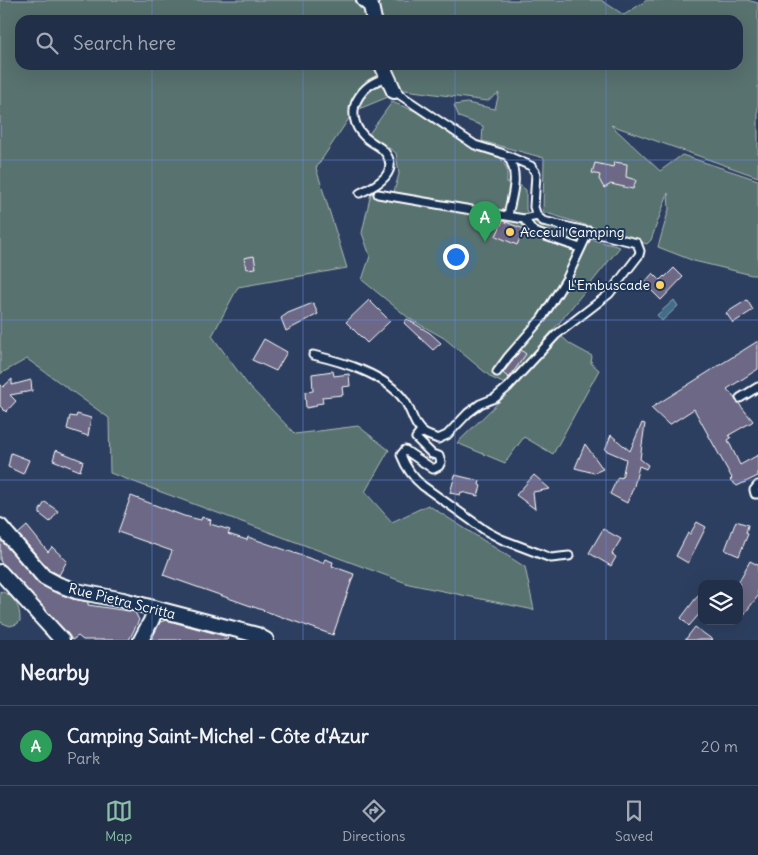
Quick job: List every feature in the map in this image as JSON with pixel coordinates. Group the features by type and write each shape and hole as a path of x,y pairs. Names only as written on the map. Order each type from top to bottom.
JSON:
{"street":[{"path":"364,0 371,6 373,15"},
{"path":"385,71 394,91"},
{"name":"Rue Pietra Scritta","path":"0,526 44,577 57,584 76,591 123,600 266,640"},
{"path":"0,572 62,640"},
{"path":"140,640 152,621 156,609"}],"lane":[{"path":"360,193 384,180 390,170 389,159 382,149 363,135 357,125 353,112 356,102 364,90 385,71"},
{"path":"313,354 342,362 370,374 387,385 404,400 419,428 424,433 438,439 447,435 468,413 480,404 495,398 508,387 556,335 609,294 639,255 640,251 637,243 544,221 537,216 534,207 536,173 531,166 475,145 394,91"},
{"path":"508,157 512,163 515,176 508,215"},
{"path":"378,194 524,219 537,216"},
{"path":"524,219 534,232 580,248"},
{"path":"497,372 542,318 566,278 589,231"},
{"path":"740,398 758,387"},
{"path":"424,433 419,434 416,438 432,454 439,456 441,462 439,466 433,469 405,450 401,455 413,478 422,486 486,531 501,539 551,558 569,556"},
{"path":"758,485 754,490 755,494 758,494"}],"green space":[{"path":"0,0 601,0 624,15 647,0 747,0 758,3 758,177 611,125 660,171 682,155 758,180 758,275 694,261 658,247 669,209 668,193 651,240 647,244 543,212 544,158 482,141 483,126 459,117 454,105 467,103 495,109 499,93 487,101 405,90 354,111 316,168 347,268 238,287 212,336 248,385 295,434 358,426 389,450 365,492 392,522 428,505 525,567 534,610 409,584 110,473 109,418 27,359 0,374"},
{"path":"392,102 415,111 464,144 500,157 507,169 507,183 521,186 526,190 526,209 529,218 541,226 620,247 560,322 505,384 492,378 444,338 410,319 362,280 370,256 362,233 371,193 393,195 399,174 396,153 369,134"},
{"path":"560,335 570,344 592,356 591,363 599,370 553,454 524,437 505,463 457,443 511,390"},
{"path":"0,591 9,595 18,606 20,621 17,624 10,626 0,622"}],"water":[{"path":"674,300 678,306 662,321 657,315"}],"building":[{"path":"614,162 627,164 626,177 636,180 633,189 611,184 604,188 599,179 600,175 592,173 595,163 613,167"},
{"name":"Acceuil Camping","path":"503,221 524,229 517,245 496,236"},
{"path":"254,256 256,268 246,269 244,258"},
{"name":"L'Embuscade","path":"674,268 683,277 661,300 644,283 653,273 660,280"},
{"path":"369,300 390,321 367,343 346,322"},
{"path":"747,300 753,310 733,323 726,313"},
{"path":"313,303 318,314 286,331 281,318 288,313"},
{"path":"407,319 430,333 441,343 433,350 404,323"},
{"path":"264,339 287,352 276,371 252,360"},
{"path":"758,341 758,369 727,389 753,421 729,435 731,438 728,440 740,465 758,455 758,476 737,486 730,480 732,478 694,409 669,425 651,408"},
{"path":"521,350 526,354 509,378 503,373"},
{"path":"333,371 334,376 349,374 350,386 342,387 343,395 322,397 323,403 306,408 305,392 313,391 312,374"},
{"path":"12,379 12,385 31,380 32,391 10,395 16,401 6,412 0,406 0,384 3,387"},
{"path":"77,414 91,418 88,436 67,429 70,416 76,417"},
{"path":"642,423 645,424 640,459 648,465 646,469 639,466 627,503 610,494 618,477 622,478 626,459 605,450 611,435 630,451"},
{"path":"585,444 603,469 594,473 575,468"},
{"path":"56,450 83,461 80,471 53,460"},
{"path":"11,453 29,460 23,474 8,467"},
{"path":"455,475 480,481 479,485 481,486 478,496 461,492 460,495 450,493"},
{"path":"534,475 550,489 533,492 535,509 516,495"},
{"path":"131,496 184,516 201,520 202,517 211,520 210,524 230,530 228,534 247,540 248,537 323,563 325,559 333,562 332,566 354,574 333,635 163,575 172,551 118,532"},
{"path":"45,502 58,511 50,522 40,514 40,510"},
{"path":"736,521 748,525 746,533 748,534 739,556 725,550"},
{"path":"697,522 706,527 688,563 676,556 688,533 690,534"},
{"path":"27,526 48,552 52,547 67,561 59,575 50,570 18,534"},
{"path":"603,529 621,539 612,554 616,557 611,566 589,553"},
{"path":"0,539 40,585 73,599 88,602 88,605 135,612 139,620 129,640 83,640 78,636 72,640 0,561"},
{"path":"750,561 758,565 758,596 743,616 743,580 740,580"},
{"path":"698,595 698,616 689,626 681,618"},
{"path":"166,620 228,637 227,640 151,640 160,622"},
{"path":"695,627 713,640 685,640"}],"place":[{"name":"Acceuil Camping","path":"510,232"},
{"name":"Camping Saint-Michel - Côte d'Azur","path":"485,242"},
{"name":"L'Embuscade","path":"660,285"}]}
